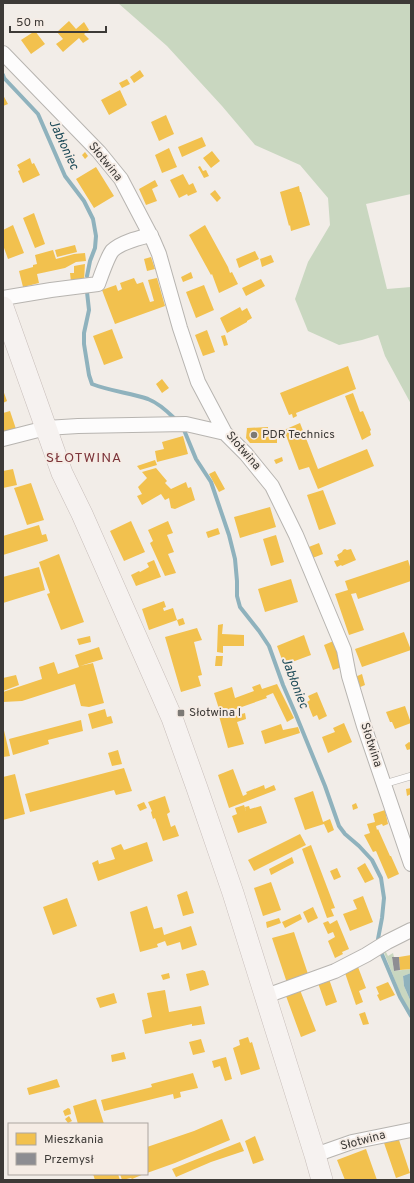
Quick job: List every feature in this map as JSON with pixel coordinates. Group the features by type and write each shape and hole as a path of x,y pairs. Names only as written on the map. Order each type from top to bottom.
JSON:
{"main road":[{"path":"3,307 62,473 82,514 172,718 233,893 316,1155 322,1180"}],"street":[{"name":"Słotwina","path":"3,53 99,152 121,179 151,235 159,254 180,328 198,382 225,432 246,454 272,486 296,535 344,650 349,676 411,864"},
{"path":"3,298 98,284 112,252 128,241 151,235"},
{"path":"3,439 46,428 186,424 225,432"},
{"path":"266,996 335,971 366,955 386,942 411,930"},
{"name":"Słotwina","path":"316,1155 352,1142 411,1130"}],"lane":[{"path":"384,784 411,776"}],"green space":[{"path":"118,3 411,3 411,194 366,204 387,289 411,287 411,404 385,356 378,335 339,345 308,331 295,299 308,262 330,225 328,198 300,165 255,145 222,106 167,46"},
{"path":"383,950 385,950 388,956 393,953 394,957 392,958 394,971 411,969 411,973 403,976 404,986 411,1002 411,1013 401,996"}],"water":[{"path":"411,973 411,1002 404,986 403,976"}],"building: Mieszkania":[{"path":"69,21 76,29 84,22 89,30 84,34 89,39 83,43 79,38 63,52 56,44 63,39 57,32"},
{"path":"35,31 45,44 31,54 21,40"},
{"path":"140,70 144,76 134,83 130,77"},
{"path":"127,79 130,84 122,88 119,83"},
{"path":"120,90 127,105 109,115 101,100"},
{"path":"3,95 8,104 3,106"},
{"path":"166,115 174,134 159,141 151,122"},
{"path":"202,137 206,146 182,157 178,147"},
{"path":"169,148 177,167 162,173 155,155"},
{"path":"212,151 220,161 211,168 203,158"},
{"path":"85,152 88,156 85,159 82,155"},
{"path":"30,158 32,164 34,163 40,175 23,183 18,171 20,170 17,165"},
{"path":"200,166 203,171 206,170 209,176 204,178 198,167"},
{"path":"96,167 114,196 94,208 76,179"},
{"path":"183,174 189,185 193,183 197,192 188,196 187,194 179,198 170,180"},
{"path":"155,180 158,186 152,189 157,201 146,205 139,189"},
{"path":"299,186 310,225 291,231 280,192"},
{"path":"215,190 221,198 217,202 210,194"},
{"path":"34,213 45,244 35,248 23,218"},
{"path":"13,225 24,253 8,259 3,245 3,230"},
{"path":"205,225 230,273 232,272 238,284 219,293 212,274 211,275 189,235"},
{"path":"75,245 77,252 57,257 55,250"},
{"path":"53,250 56,259 74,254 85,253 86,261 76,262 65,268 37,274 39,283 23,287 19,271 33,267 33,265 37,264 35,255"},
{"path":"255,251 259,259 239,268 236,259"},
{"path":"271,255 274,262 262,267 260,259"},
{"path":"151,257 155,269 147,271 144,259"},
{"path":"85,264 84,281 71,282 70,273 74,273 74,266"},
{"path":"191,272 193,278 183,282 181,277"},
{"path":"134,278 137,284 143,282 150,302 154,301 148,280 157,278 165,306 115,324 102,290 116,285 118,291 122,289 120,283"},
{"path":"261,279 265,286 246,296 242,288"},
{"path":"204,285 214,310 196,318 186,292"},
{"path":"240,307 242,311 247,308 252,318 227,333 220,318"},
{"path":"112,329 123,358 104,365 93,336"},
{"path":"207,330 215,352 203,356 195,335"},
{"path":"225,335 228,345 224,346 221,336"},
{"path":"348,366 356,389 296,413 297,416 293,418 292,414 289,415 280,393"},
{"path":"162,379 169,388 162,393 156,384"},
{"path":"3,390 7,401 3,403"},
{"path":"353,393 360,412 363,411 371,430 371,435 362,440 345,396"},
{"path":"10,411 16,429 3,433 3,413"},
{"path":"300,423 318,469 367,449 374,466 318,489 309,467 299,470 284,430"},
{"path":"268,427 268,430 277,430 277,443 250,443 246,438 247,428"},
{"path":"183,436 188,454 157,462 155,451 164,449 162,442"},
{"path":"282,457 283,461 276,464 274,460"},
{"path":"155,460 157,465 140,470 137,466"},
{"path":"156,468 167,481 165,483 171,489 186,482 188,488 191,487 195,500 175,509 171,508 169,498 165,500 161,494 142,505 137,496 142,494 138,487 147,478 142,472"},
{"path":"13,469 17,485 3,488 3,471"},
{"path":"215,471 225,489 219,492 209,474"},
{"path":"31,483 44,520 27,525 14,488"},
{"path":"323,490 336,524 319,530 307,495"},
{"path":"270,507 276,527 240,538 234,517"},
{"path":"131,521 145,552 124,561 110,531"},
{"path":"168,521 173,533 167,535 174,552 168,554 176,573 165,576 150,543 153,541 148,530"},
{"path":"39,525 42,535 46,534 48,541 3,555 3,536"},
{"path":"218,528 220,534 208,538 206,532"},
{"path":"276,535 284,562 271,566 263,539"},
{"path":"319,543 323,554 310,559 306,548"},
{"path":"345,549 351,549 356,560 337,567 334,561 339,560 337,555"},
{"path":"59,554 84,622 61,630 47,594 50,593 39,562"},
{"path":"154,560 161,577 136,586 131,575 149,567 147,563"},
{"path":"408,560 411,570 411,581 358,599 356,593 351,594 364,630 349,635 335,594 348,590 345,581"},
{"path":"39,567 45,590 3,603 3,577"},
{"path":"291,579 298,602 265,612 258,589"},
{"path":"164,601 166,607 163,608 164,611 173,608 177,620 149,630 142,609"},
{"path":"183,618 185,624 179,626 177,620"},
{"path":"223,624 222,634 244,635 244,646 223,646 223,653 217,652 218,625"},
{"path":"197,628 202,640 194,642 202,675 198,676 201,686 181,692 165,637"},
{"path":"404,632 411,650 362,667 355,649"},
{"path":"304,635 311,655 284,665 277,646"},
{"path":"90,636 91,642 79,645 77,639"},
{"path":"336,640 345,666 333,670 324,645"},
{"path":"99,647 103,659 80,666 93,663 104,703 89,707 81,706 75,684 22,701 3,702 3,692 42,679 39,667 54,662 58,674 79,667 75,655"},
{"path":"216,656 223,656 222,666 215,666"},
{"path":"362,674 365,685 358,688 355,677"},
{"path":"16,675 19,685 3,691 3,678"},
{"path":"260,684 262,689 277,684 294,718 287,722 273,693 266,696 267,698 233,710 235,716 245,713 246,719 237,722 244,744 228,748 214,693 232,687 235,698 254,691 252,687"},
{"path":"317,692 327,716 319,720 317,715 313,717 307,702 310,700 308,696"},
{"path":"405,706 411,723 395,729 386,712"},
{"path":"105,709 107,717 111,716 113,723 92,729 88,714"},
{"path":"81,720 83,731 48,740 49,744 13,755 9,739"},
{"path":"344,723 352,742 328,753 322,737 335,732 333,728"},
{"path":"281,724 283,730 298,727 300,733 265,744 261,731"},
{"path":"3,726 10,756 3,757"},
{"path":"409,742 411,743 411,749 407,750 405,745"},
{"path":"118,750 122,764 112,766 108,753"},
{"path":"124,768 132,791 116,795 114,790 30,812 25,794"},
{"path":"233,769 243,796 247,794 246,792 264,785 265,789 274,785 276,790 229,808 218,775"},
{"path":"15,774 25,814 3,820 3,777"},
{"path":"411,788 411,794 407,796 406,789"},
{"path":"313,791 323,822 330,819 334,830 328,833 324,824 305,830 294,798"},
{"path":"165,796 170,812 167,814 171,827 175,825 179,836 163,841 155,818 153,819 152,811 148,802"},
{"path":"144,802 147,808 140,811 137,805"},
{"path":"356,803 358,808 353,810 352,805"},
{"path":"244,805 246,811 245,807 249,806 250,809 261,806 267,823 238,833 232,816 237,814 235,808"},
{"path":"385,810 388,824 376,826 399,874 388,879 376,851 373,852 364,835 370,833 367,824 375,822 373,814"},
{"path":"300,834 306,845 254,871 248,860"},
{"path":"147,842 153,861 98,881 92,863 98,860 99,864 115,859 111,848 121,844 124,850"},
{"path":"311,845 335,908 331,909 334,916 327,918 302,849"},
{"path":"292,857 294,863 271,875 269,869"},
{"path":"365,863 374,879 365,883 357,868"},
{"path":"337,868 341,877 334,880 330,871"},
{"path":"271,882 281,910 263,916 254,888"},
{"path":"187,891 194,913 183,916 177,895"},
{"path":"363,896 373,922 350,931 343,914 357,909 353,900"},
{"path":"67,898 77,926 53,935 43,907"},
{"path":"147,906 154,929 162,927 164,935 191,926 197,945 182,950 180,942 167,946 165,941 157,944 158,947 140,952 130,912"},
{"path":"313,907 318,918 308,923 303,912"},
{"path":"300,914 302,919 285,928 282,922"},
{"path":"279,918 281,923 267,928 266,922"},
{"path":"337,920 349,949 342,952 343,954 335,958 328,941 335,937 333,932 328,934 323,923 328,921 330,924"},
{"path":"294,932 309,977 287,983 272,938"},
{"path":"411,955 411,969 400,970 399,957"},
{"path":"358,967 366,988 359,991 363,1002 356,1005 345,973"},
{"path":"203,970 205,971 209,985 190,991 186,974"},
{"path":"169,973 170,978 163,980 161,975"},
{"path":"329,979 337,1002 326,1006 318,983"},
{"path":"388,982 395,995 380,1001 377,995 379,994 376,987"},
{"path":"165,990 169,1012 201,1006 205,1024 192,1026 192,1024 145,1034 142,1020 152,1017 147,993"},
{"path":"300,990 316,1031 301,1037 286,996"},
{"path":"114,993 117,1003 100,1008 96,998"},
{"path":"365,1012 369,1024 363,1025 359,1014"},
{"path":"248,1037 250,1043 252,1042 260,1069 241,1075 233,1048 240,1045 239,1040"},
{"path":"201,1039 205,1052 193,1055 189,1042"},
{"path":"124,1052 126,1059 112,1062 111,1055"},
{"path":"226,1057 232,1079 225,1081 220,1066 214,1068 212,1061"},
{"path":"193,1073 198,1088 180,1092 181,1097 174,1099 173,1094 104,1111 101,1100 152,1087 151,1084"},
{"path":"57,1079 60,1087 29,1095 27,1088"},
{"path":"96,1099 104,1123 78,1123 73,1106"},
{"path":"68,1108 70,1109 71,1114 65,1116 63,1111"},
{"path":"69,1116 72,1121 68,1123 65,1119"},
{"path":"222,1119 230,1140 148,1173 148,1147 194,1131"},
{"path":"255,1136 264,1160 253,1164 245,1141"},
{"path":"398,1137 410,1173 396,1178 383,1140"},
{"path":"240,1142 244,1151 211,1162 176,1177 172,1169"},
{"path":"366,1149 377,1180 345,1180 337,1160"},
{"path":"93,1175 118,1175 120,1180 95,1180"},
{"path":"120,1175 142,1175 132,1179 122,1180"}],"building: Przemysł":[{"path":"392,957 399,957 400,970 394,971"}],"waterway":[{"name":"Jabłoniec","path":"3,75 4,78 38,114 65,176 84,201 93,219 96,236 95,248 90,261 87,276"},
{"name":"Jabłoniec","path":"87,292 89,310 84,333 84,344 92,384 148,399 162,407 174,418"},
{"name":"Jabłoniec","path":"184,430 196,459 211,482 229,535 235,559 237,596 240,607 269,646 283,685 325,786 339,826 345,834 372,860 381,878 384,898 378,939"},
{"name":"Jabłoniec","path":"381,952 400,997 411,1016"}],"place":[{"name":"PDR Technics","path":"254,435"},
{"name":"Słotwina I","path":"181,713"}],"district":[{"name":"SŁOTWINA","path":"84,458"}]}
